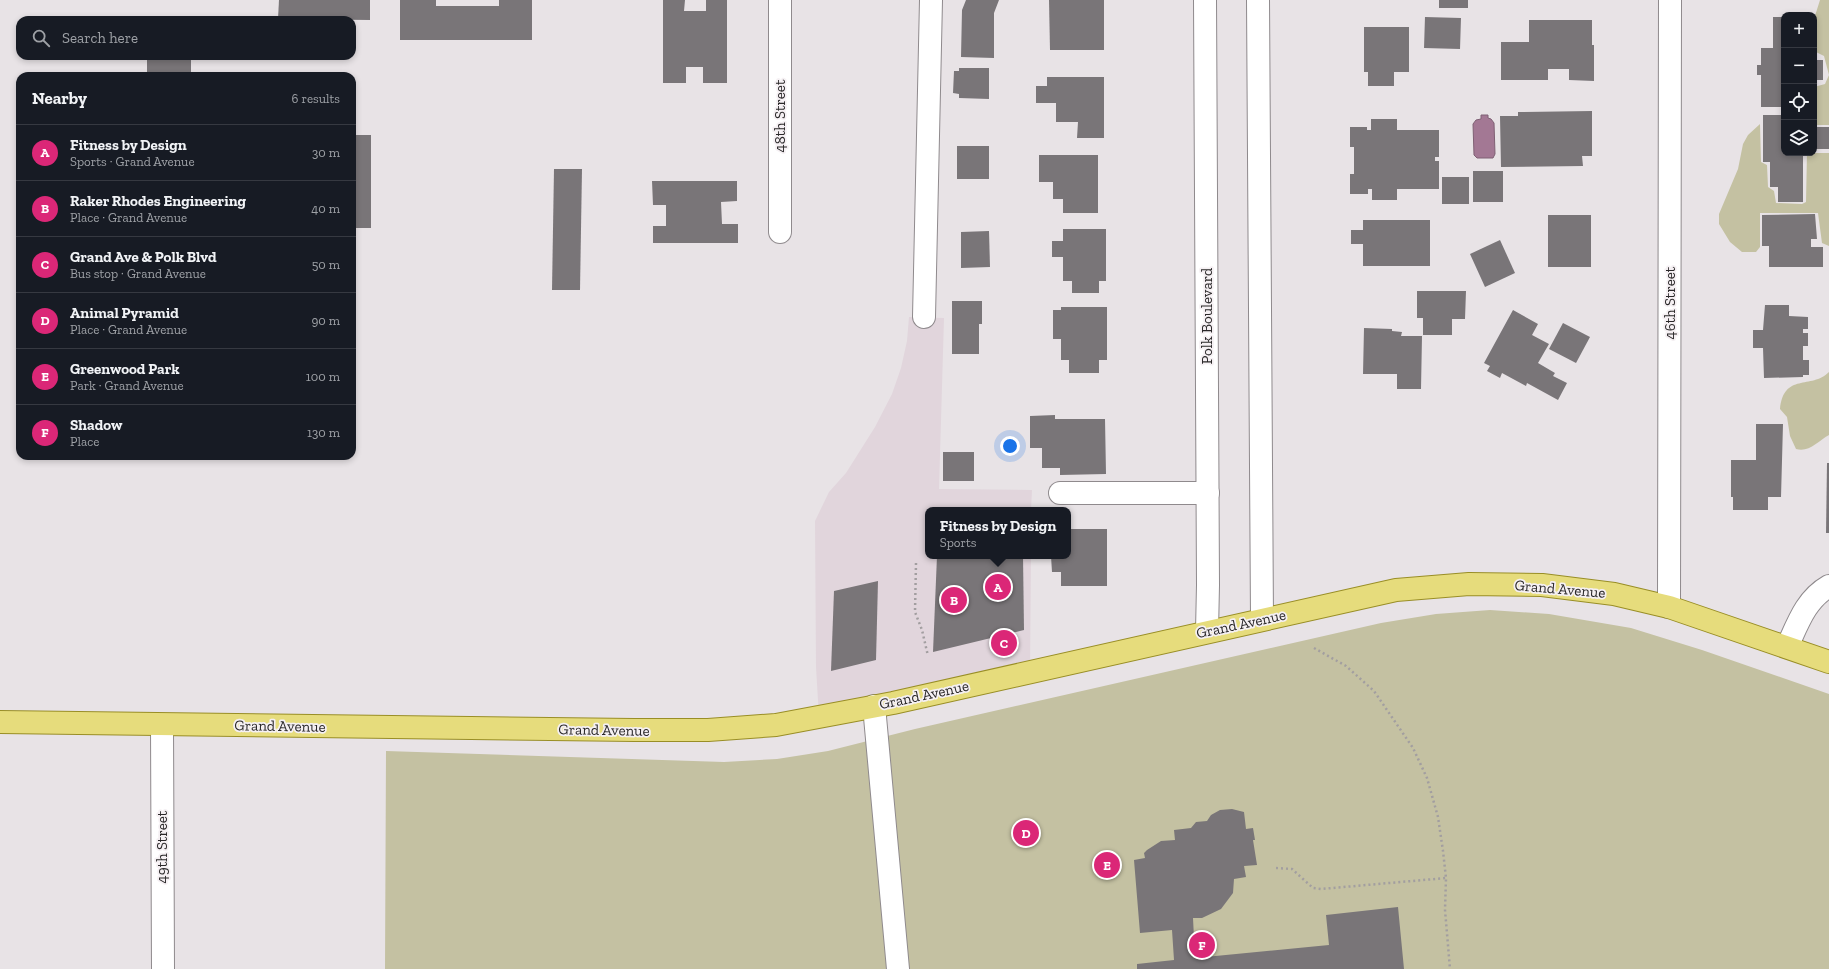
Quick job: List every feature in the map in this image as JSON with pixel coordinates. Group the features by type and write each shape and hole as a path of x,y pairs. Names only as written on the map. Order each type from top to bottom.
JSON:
{"main road":[{"name":"Grand Avenue","path":"0,722 708,730 776,725 874,706 1396,590 1469,584 1542,585 1614,594 1669,607 1829,662"}],"street":[{"name":"48th Street","path":"780,0 780,232"},
{"path":"924,317 931,0"},
{"name":"Polk Boulevard","path":"1205,0 1208,493 1207,631"},
{"path":"1258,0 1262,619"},
{"name":"46th Street","path":"1669,607 1670,0"},
{"path":"1060,493 1208,493"},
{"path":"1787,647 1805,608 1817,592 1829,586"},
{"path":"874,706 898,969"},
{"name":"49th Street","path":"162,725 163,969"}],"path":[{"path":"916,563 915,612 922,630 928,656"},
{"path":"1314,648 1346,666 1361,677 1374,691 1413,748 1427,778 1438,817 1446,878 1445,910 1450,969"},
{"path":"1276,868 1292,869 1313,888 1321,889 1446,878"}],"shaded area":[{"path":"1820,0 1829,0 1829,75 1824,56 1817,52 1816,12"},
{"path":"1829,75 1829,125 1817,125 1817,86 1825,84"},
{"path":"1481,115 1488,115 1488,118 1494,123 1495,154 1493,158 1477,158 1474,155 1473,124 1476,120 1481,119"},
{"path":"1760,124 1761,162 1767,165 1768,187 1774,191 1776,203 1802,204 1806,202 1807,156 1817,156 1817,153 1829,153 1829,246 1822,243 1818,213 1760,213 1760,247 1756,252 1742,252 1730,242 1719,224 1719,214 1738,169 1743,144 1748,135"},
{"path":"909,317 944,318 939,489 1032,490 1031,507 925,507 925,559 1031,559 1030,672 819,717 816,667 815,521 829,492 846,473 875,427 892,394 901,368 907,341"},
{"path":"1829,372 1829,435 1809,448 1801,450 1796,449 1790,436 1787,417 1780,409 1783,398 1787,390 1793,386 1822,377"},
{"path":"1490,610 1549,614 1631,628 1702,650 1829,694 1829,969 385,969 386,751 724,762 777,759 828,751 915,729 1381,623 1436,614"}],"building":[{"path":"279,0 370,0 370,20 356,20 356,16 278,16"},
{"path":"400,0 436,0 436,6 499,6 499,0 532,0 532,40 400,40"},
{"path":"663,0 685,0 684,11 706,11 706,0 727,0 727,83 703,83 703,67 686,67 686,83 663,83"},
{"path":"966,0 999,0 994,13 994,58 961,57 962,10"},
{"path":"1049,0 1104,0 1104,50 1050,50"},
{"path":"1439,0 1468,0 1468,8 1439,8"},
{"path":"1425,17 1461,18 1460,49 1424,48"},
{"path":"1773,17 1781,17 1781,107 1761,107 1761,75 1757,75 1757,65 1761,65 1761,48 1773,48"},
{"path":"1529,20 1592,20 1594,81 1569,80 1569,69 1548,69 1548,80 1501,80 1501,42 1529,42"},
{"path":"1364,27 1409,27 1409,72 1394,72 1394,86 1368,86 1368,72 1364,72"},
{"path":"147,60 191,60 191,72 147,72"},
{"path":"1817,60 1823,60 1823,80 1817,80"},
{"path":"959,68 989,68 989,99 959,98 959,94 953,93 954,71 959,71"},
{"path":"1047,77 1104,77 1104,138 1077,138 1078,122 1056,122 1056,103 1036,103 1036,86 1047,86"},
{"path":"1592,111 1592,156 1582,156 1583,166 1501,167 1500,116 1518,116 1518,112"},
{"path":"1763,115 1781,115 1781,156 1803,156 1803,202 1778,202 1778,187 1770,187 1770,162 1763,162"},
{"path":"1371,119 1397,119 1397,130 1439,130 1439,157 1435,157 1435,161 1439,161 1439,189 1397,189 1397,200 1372,200 1372,189 1368,189 1368,194 1350,194 1350,174 1354,174 1354,147 1350,147 1350,127 1367,127 1367,130 1371,130"},
{"path":"1817,127 1829,127 1829,149 1817,149"},
{"path":"356,135 371,135 371,228 356,228"},
{"path":"957,146 989,146 989,179 957,179"},
{"path":"1039,155 1098,155 1098,213 1063,213 1063,199 1053,199 1053,182 1039,182"},
{"path":"554,169 582,169 580,290 552,290"},
{"path":"1473,171 1503,171 1503,202 1473,202"},
{"path":"1442,177 1469,177 1469,204 1442,204"},
{"path":"652,181 737,181 737,201 721,202 722,224 738,224 738,243 653,243 653,226 666,226 666,205 653,205"},
{"path":"1815,214 1817,239 1811,239 1811,247 1823,247 1823,267 1769,267 1769,246 1762,246 1762,215"},
{"path":"1548,215 1591,215 1591,267 1548,267"},
{"path":"1363,220 1430,220 1430,266 1363,266 1363,244 1351,244 1351,230 1363,230"},
{"path":"1063,229 1106,229 1106,281 1099,281 1099,293 1072,293 1072,281 1063,281 1063,257 1052,257 1052,241 1063,241"},
{"path":"989,231 990,267 961,268 961,232"},
{"path":"1500,240 1515,273 1485,287 1470,254"},
{"path":"1417,291 1466,291 1465,319 1452,319 1452,335 1423,335 1423,318 1417,318"},
{"path":"952,301 982,301 982,324 979,324 979,354 952,354"},
{"path":"1765,305 1789,305 1789,316 1808,317 1808,329 1803,329 1803,333 1808,333 1808,346 1803,346 1803,360 1809,360 1809,375 1803,375 1803,377 1764,378 1763,348 1753,348 1753,330 1763,330"},
{"path":"1061,307 1107,307 1107,360 1099,360 1099,373 1069,373 1069,360 1061,360 1061,339 1053,339 1053,310 1061,310"},
{"path":"1513,310 1538,324 1532,335 1549,344 1538,363 1555,373 1553,376 1567,383 1558,400 1527,383 1526,386 1502,373 1500,378 1487,371 1490,366 1484,363"},
{"path":"1563,323 1590,337 1576,363 1549,349"},
{"path":"1364,328 1392,329 1392,331 1402,332 1401,336 1422,336 1421,389 1397,389 1397,374 1363,374"},
{"path":"1055,415 1055,419 1105,419 1106,474 1060,475 1060,468 1042,468 1042,448 1030,448 1030,416"},
{"path":"1756,424 1783,424 1781,497 1768,497 1768,510 1733,510 1733,497 1731,497 1731,460 1756,460"},
{"path":"943,452 974,452 974,481 943,481"},
{"path":"1827,463 1829,463 1829,533 1826,533"},
{"path":"1071,529 1107,529 1107,586 1061,586 1061,572 1052,572 1051,559 1071,559"},
{"path":"937,559 1023,559 1024,630 933,652"},
{"path":"878,581 876,660 831,671 834,591"},
{"path":"1232,809 1244,812 1246,829 1253,828 1255,840 1253,840 1257,865 1244,866 1246,877 1234,879 1233,893 1221,909 1202,918 1193,918 1195,958 1329,945 1326,915 1398,907 1404,969 1137,969 1137,964 1174,960 1172,930 1140,933 1134,860 1145,858 1144,853 1161,841 1175,840 1174,830 1191,828 1196,822 1207,821 1211,815 1220,810"}],"place":[{"name":"Fitness by Design","path":"998,587"},
{"name":"Raker Rhodes Engineering","path":"954,600"},
{"name":"Grand Ave & Polk Blvd","path":"1004,643"},
{"name":"Animal Pyramid","path":"1026,833"},
{"name":"Greenwood Park","path":"1107,865"},
{"name":"Shadow","path":"1202,945"}]}
